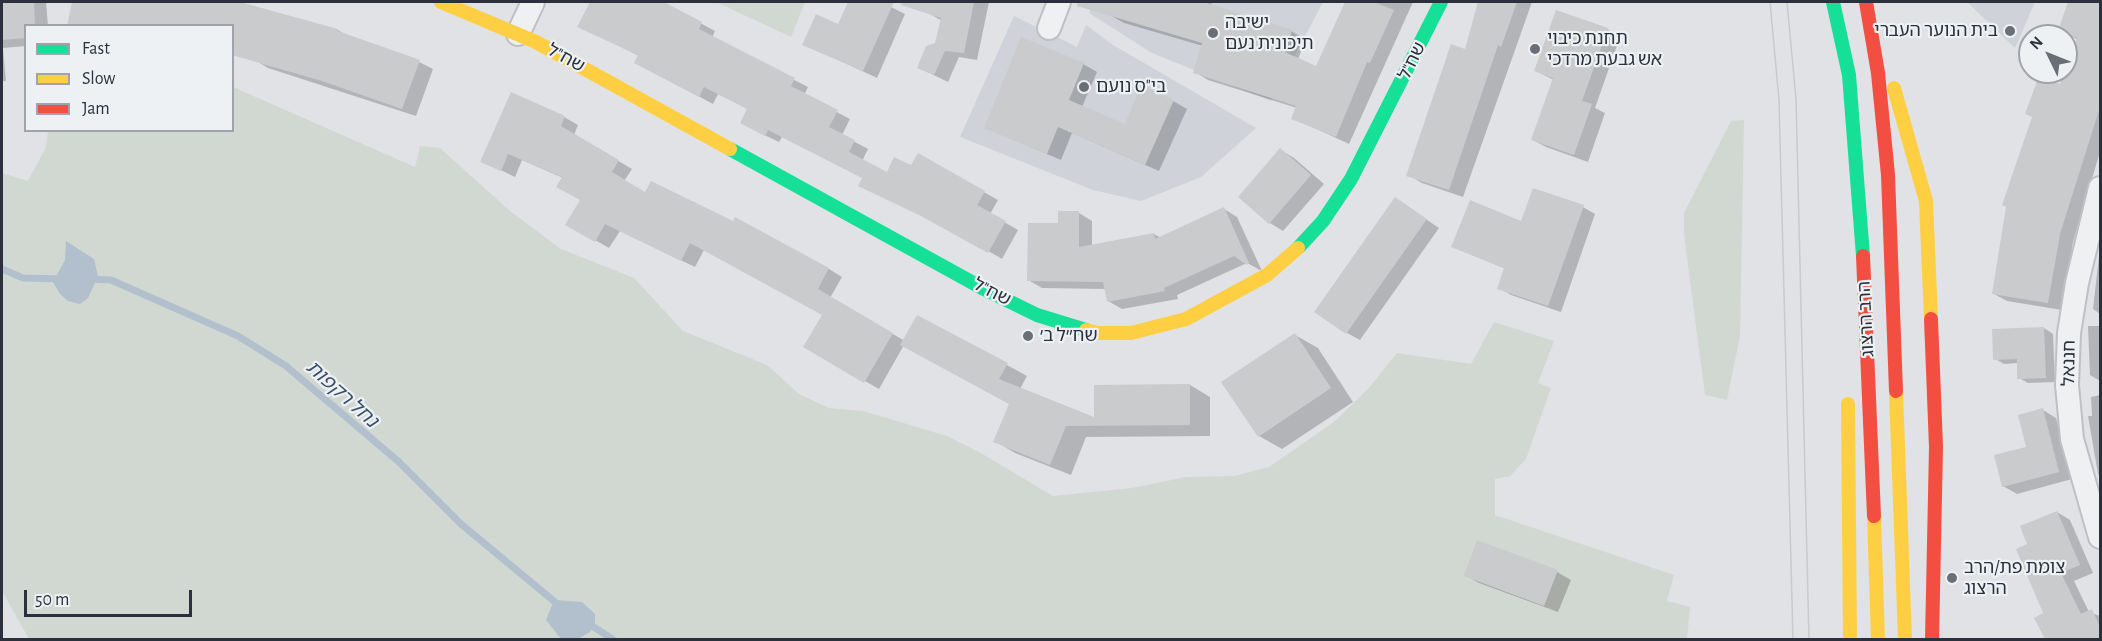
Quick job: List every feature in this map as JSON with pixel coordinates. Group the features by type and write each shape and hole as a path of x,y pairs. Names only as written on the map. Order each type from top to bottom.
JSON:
{"main road":[{"name":"שח\"ל","path":"441,2 518,34 1037,315 1096,333 1131,333 1186,319 1267,275 1311,235 1351,179 1406,76 1441,2"},
{"name":"הרב הרצוג","path":"1833,2 1849,75 1855,129 1866,306 1878,639"},
{"name":"הרב הרצוג","path":"1866,2 1871,26 1888,175 1905,639"},
{"path":"1871,26 1902,112 1926,201 1936,447 1932,639"},
{"path":"1847,240 1855,129"},
{"path":"1848,390 1850,639"}],"street":[{"path":"518,34 533,2"},
{"path":"1049,28 1059,2"},
{"name":"חננאל","path":"2100,188 2077,282 2069,333 2067,385 2072,439 2100,537"}],"shaded area":[{"path":"716,2 805,2 791,37"},
{"name":"ישיבה תיכונית נעם","path":"1094,2 1323,2 1271,101 1152,53 1089,13"},
{"name":"בית הנוער העברי","path":"1967,2 2035,2 2025,24 2018,24 2018,41 2015,48"},
{"name":"בי\"ס נועם","path":"1014,16 1077,47 1086,25 1113,45 1256,128 1201,177 1141,201 1093,190 960,137"},
{"path":"234,87 415,167 420,146 440,148 510,211 561,249 634,278 683,331 767,365 799,394 829,408 863,411 947,436 979,452 1053,496 1132,488 1186,477 1235,476 1269,467 1334,422 1368,389 1397,353 1471,364 1494,322 1554,341 1538,383 1551,388 1526,459 1510,476 1495,479 1495,515 1674,575 1667,601 1690,607 1687,639 29,639 2,591 2,173 28,181 46,147 48,132 234,132"},
{"path":"1744,120 1740,336 1727,400 1705,395 1684,235 1684,213 1731,121"}],"water":[{"path":"66,241 94,259 98,276 88,298 80,304 68,301 60,294 53,282 65,260"},
{"path":"554,600 582,602 595,614 595,623 590,632 578,639 561,639 546,620"}],"building":[{"path":"2,2 34,2 35,24 24,24 24,38 2,40"},
{"path":"72,2 240,2 338,29 338,31 420,60 402,109 322,81 234,56 234,24 67,24"},
{"path":"590,2 664,2 702,22 699,29 795,78 791,86 838,110 829,127 855,140 849,152 887,172 894,157 911,165 918,153 985,191 977,205 1006,221 988,253 921,216 858,186 862,178 768,130 765,136 740,123 747,109 704,87 699,97 634,63 638,55 577,27"},
{"path":"848,2 894,2 863,71 802,45 816,14 838,24"},
{"path":"902,2 974,2 964,53 945,51 934,75 917,68 926,46 935,43 941,18 901,5"},
{"path":"1078,2 1204,2 1292,30 1285,52 1316,66 1345,2 1374,2 1394,10 1370,63 1367,62 1336,137 1291,119 1296,106 1193,73 1202,43 1077,6"},
{"path":"1478,2 1517,2 1501,47 1498,45 1449,190 1406,176 1451,44 1465,49"},
{"path":"2068,2 2100,2 2100,107 2060,234 2048,303 1992,294 2006,207 2002,205 2032,117 2025,114 2036,84 2078,84 2078,24 2060,24"},
{"path":"1556,10 1608,28 1582,101 1592,104 1574,155 1531,140 1553,78 1534,71"},
{"path":"1021,37 1084,63 1069,100 1125,124 1141,85 1174,100 1145,165 1058,127 1047,154 984,128"},
{"path":"511,92 565,116 561,126 619,160 612,172 645,192 651,181 733,221 735,217 829,268 818,289 893,333 864,383 803,347 822,315 690,243 681,261 605,224 595,242 565,225 580,200 556,187 562,177 508,154 501,171 480,162"},
{"path":"1280,148 1311,175 1269,224 1238,197"},
{"path":"1533,188 1584,205 1548,306 1497,289 1504,268 1451,247 1470,200 1521,221"},
{"path":"1395,197 1427,219 1346,334 1314,312"},
{"path":"1224,207 1249,263 1247,265 1234,256 1164,288 1165,291 1107,302 1103,282 1027,281 1028,223 1058,223 1058,211 1079,211 1079,247 1154,233 1155,239"},
{"path":"917,315 1008,363 999,379 1094,417 1094,385 1190,384 1190,425 1066,426 1050,465 993,442 1009,404 900,345"},
{"path":"2044,327 2046,378 2017,379 2017,359 1993,360 1992,329"},
{"path":"1295,333 1331,388 1258,437 1221,382"},
{"path":"2043,408 2059,472 2002,487 1994,455 2026,447 2018,415"},
{"path":"2057,511 2080,565 2061,573 2081,614 2092,609 2100,627 2100,639 2045,639 2034,618 2043,613 2016,549 2027,544 2020,526"},
{"path":"1477,540 1558,570 1544,606 1464,576"}],"waterway":[{"name":"נחל רקפות","path":"2,269 23,278 63,279"},
{"name":"נחל רקפות","path":"89,279 111,280 238,336 286,366 399,462 461,524 561,607"},
{"name":"נחל רקפות","path":"586,622 614,640"}],"tram line":[{"path":"1770,2 1779,100 1793,640"},
{"path":"1787,2 1796,99 1809,640"}],"traffic: fast":[{"path":"1298,248 1323,221 1351,179 1441,2"},
{"path":"1833,2 1849,75 1863,256"},
{"path":"730,149 984,289 1037,315 1086,330"}],"traffic: slow":[{"path":"441,2 536,42 730,149"},
{"path":"1894,88 1926,201 1931,319"},
{"path":"1086,330 1097,333 1131,333 1186,319 1267,275 1298,248"},
{"path":"1896,391 1905,640"},
{"path":"1848,404 1850,640"},
{"path":"1874,516 1878,640"}],"traffic: jam":[{"path":"1866,2 1878,73 1888,175 1896,391"},
{"path":"1863,256 1874,516"},
{"path":"1931,319 1936,447 1932,640"}],"place":[{"name":"בית הנוער העברי","path":"2010,31"},
{"name":"ישיבה תיכונית נעם","path":"1213,33"},
{"name":"תחנת כיבוי אש גבעת מרדכי","path":"1535,49"},
{"name":"בי\"ס נועם","path":"1084,87"},
{"name":"שח״ל ב׳","path":"1028,336"},
{"name":"צומת פת/הרב הרצוג","path":"1952,578"}]}
